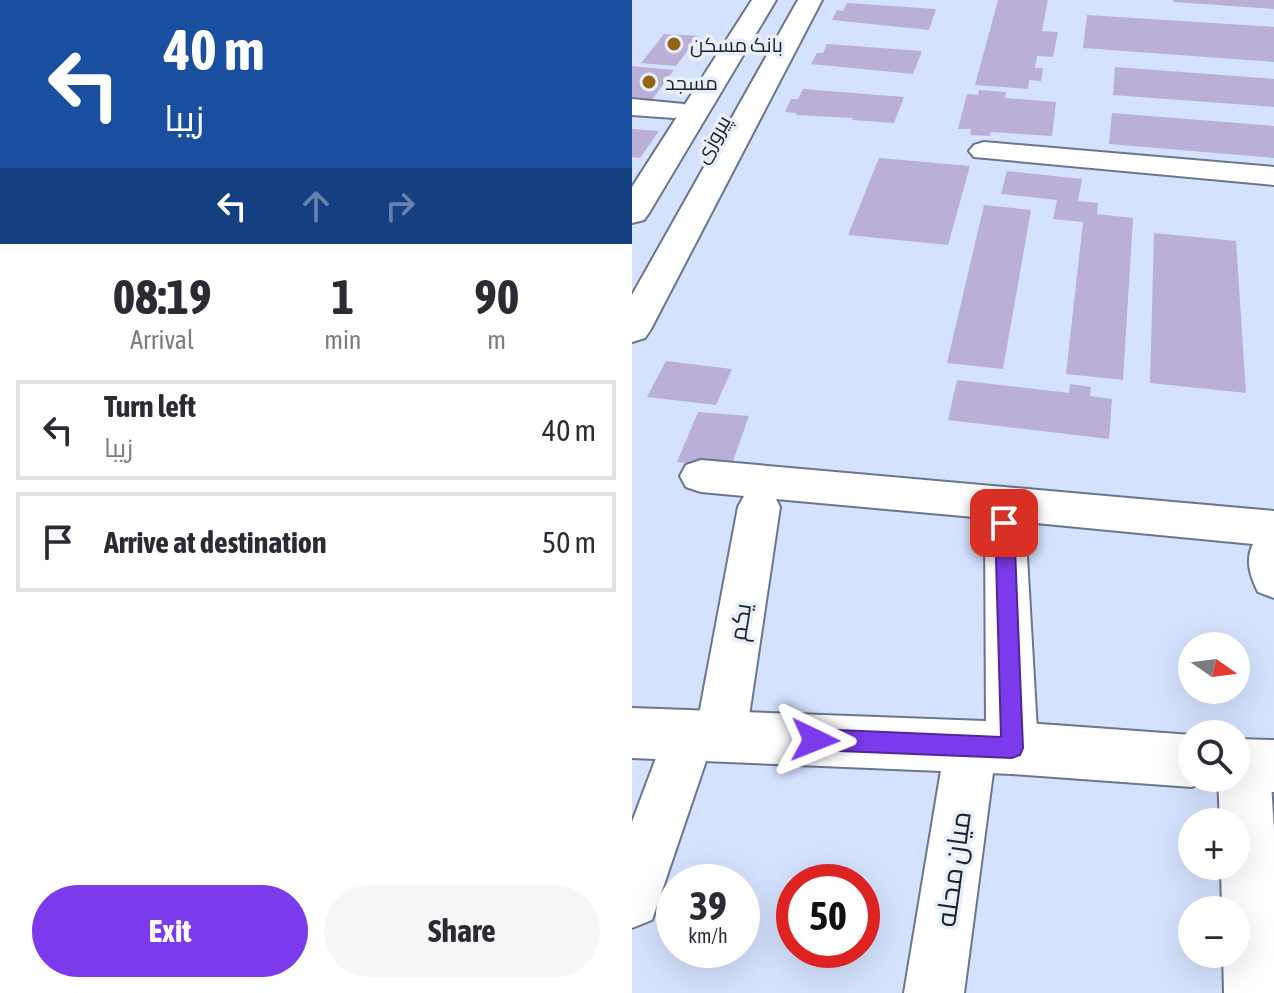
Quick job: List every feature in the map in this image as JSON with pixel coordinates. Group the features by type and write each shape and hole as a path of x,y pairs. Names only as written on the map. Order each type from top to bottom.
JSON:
{"main road":[{"path":"632,175 747,0"},
{"name":"پیروزی","path":"632,213 764,0"},
{"name":"پیروزی","path":"632,279 792,0"},
{"path":"632,329 810,0"},
{"path":"632,733 992,747 1178,760"}],"street":[{"path":"632,107 674,110"},
{"path":"984,151 1274,176"},
{"path":"701,476 1273,554"},
{"name":"یکم","path":"632,900 705,736 759,507"},
{"name":"میان محله","path":"934,993 992,747 1004,523"},
{"path":"1239,792 1254,993"}],"building":[{"path":"998,0 1048,0 1042,31 1058,32 1053,57 1037,56 1035,68 1043,68 1041,81 1029,80 1028,89 975,85"},
{"path":"1274,0 1274,9 1173,2"},
{"path":"847,3 936,9 929,30 832,20 837,10 843,11"},
{"path":"1087,15 1274,27 1274,62 1083,48"},
{"name":"بانک مسکن","path":"664,34 699,36 676,66 641,63"},
{"path":"827,44 922,51 913,74 811,64 817,53 823,53"},
{"name":"مسجد","path":"632,66 674,70 648,105 632,104"},
{"path":"1115,67 1274,79 1274,107 1113,95"},
{"path":"803,89 904,97 894,123 785,112 791,99 798,99"},
{"path":"979,90 1006,92 1005,98 1056,102 1052,136 991,132 990,136 970,135 971,129 958,129 967,94 978,95"},
{"path":"1112,113 1274,126 1274,158 1109,144"},
{"path":"632,129 659,131 640,158 632,157"},
{"path":"879,158 970,166 948,245 848,235"},
{"path":"1007,171 1082,179 1078,201 1098,203 1097,214 1133,218 1123,380 1066,374 1083,222 1053,219 1057,200 1001,194"},
{"path":"984,205 1031,210 1003,369 947,363"},
{"path":"1154,233 1236,241 1246,393 1150,383"},
{"path":"666,361 732,369 716,405 647,397"},
{"path":"957,380 1069,393 1070,384 1091,387 1090,396 1112,399 1109,439 948,420"},
{"path":"698,412 749,416 731,467 677,462"}],"place":[{"name":"بانک مسکن","path":"674,44"},
{"name":"مسجد","path":"649,82"}],"route":[{"path":"815,740 1012,748 1004,523"}]}
